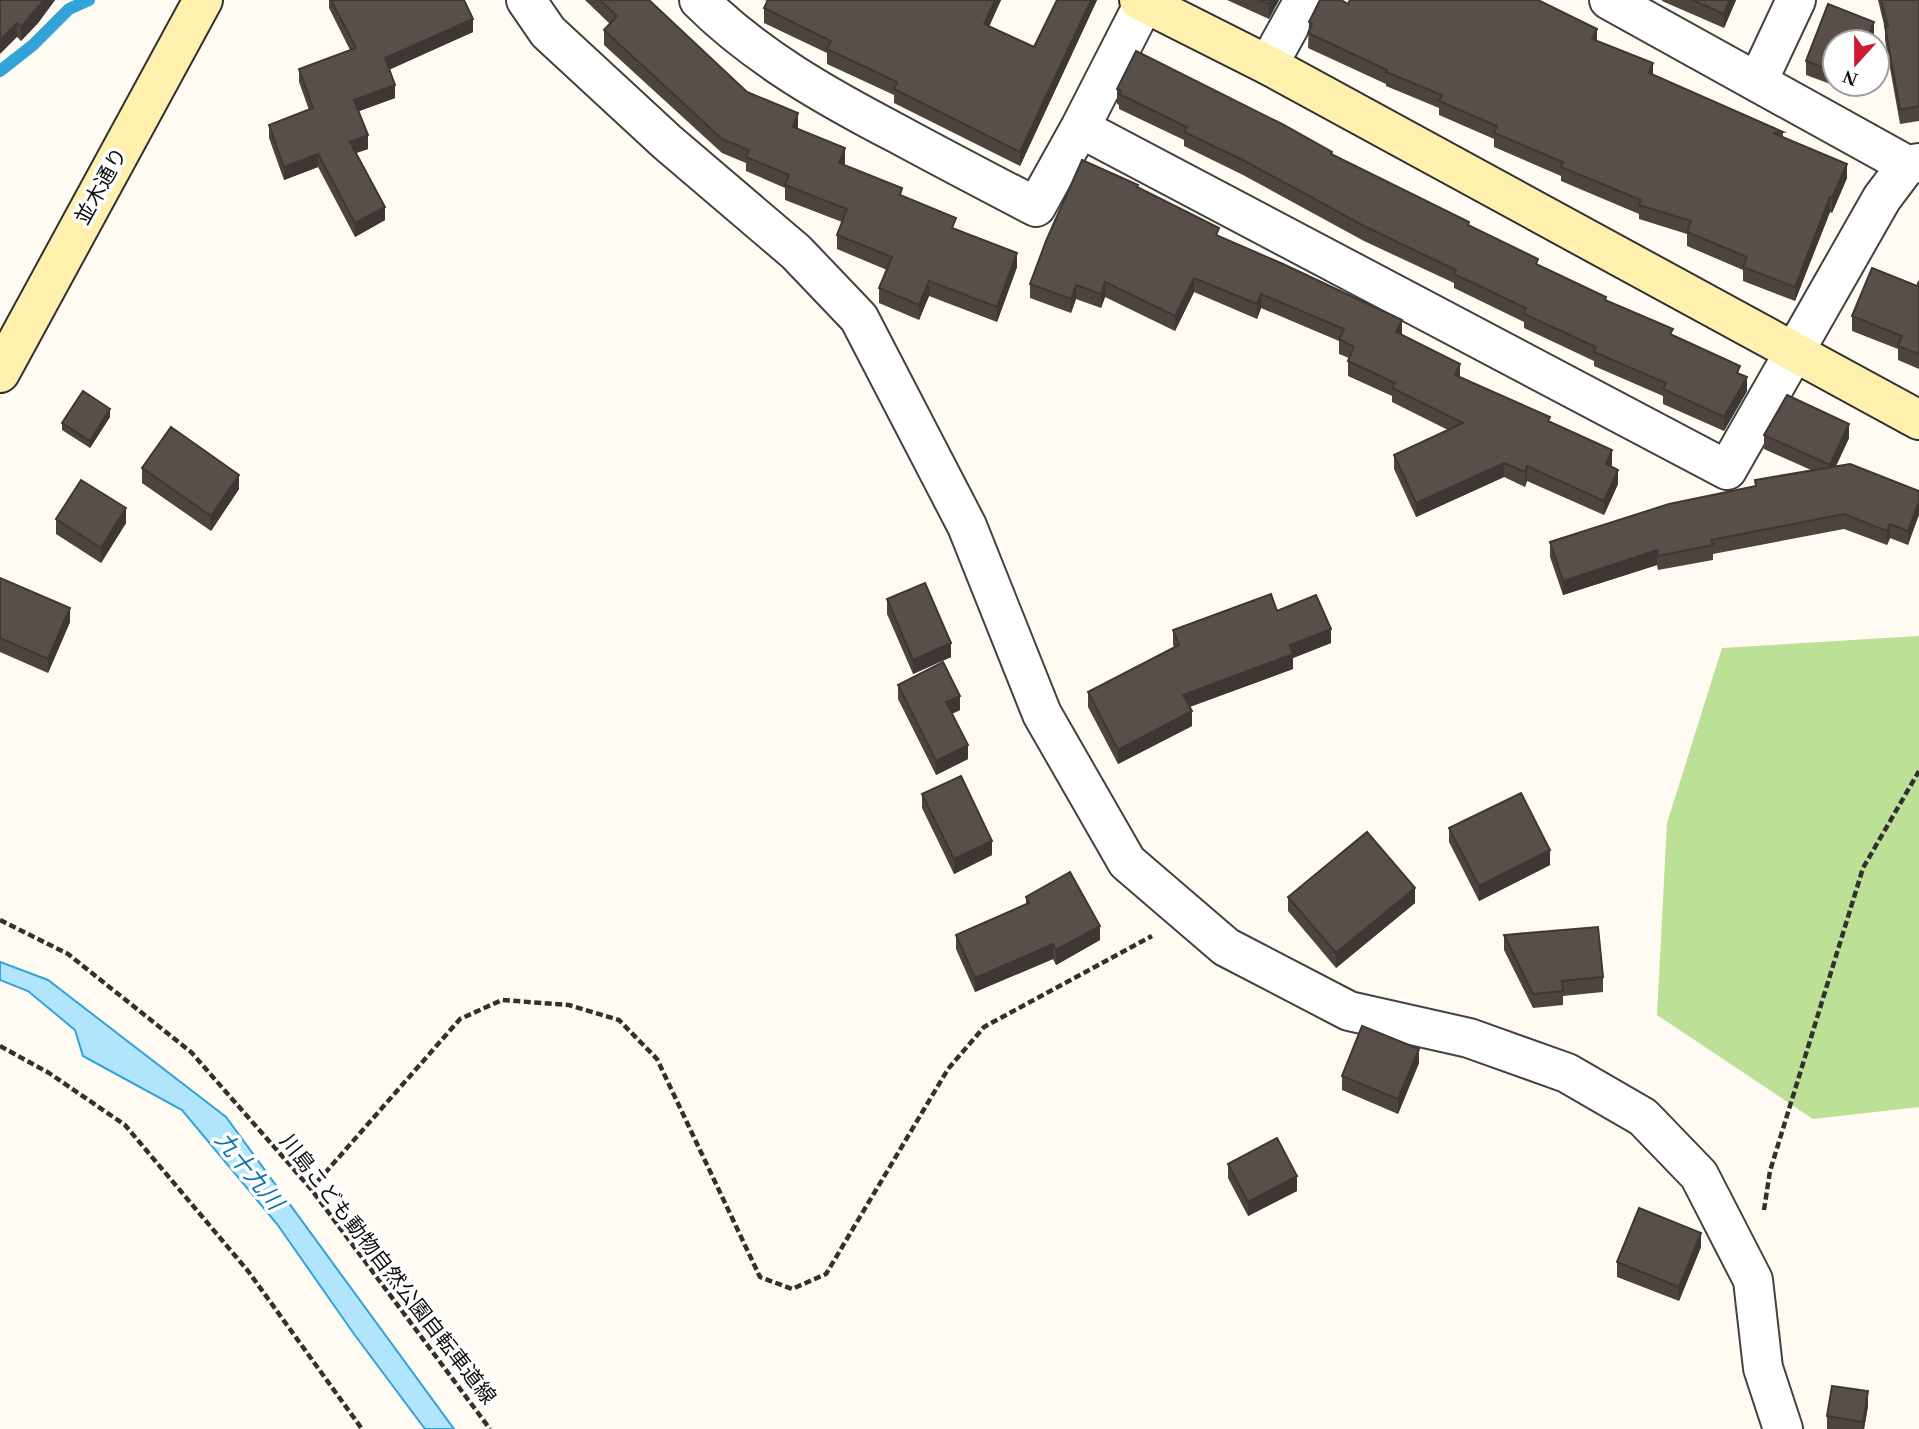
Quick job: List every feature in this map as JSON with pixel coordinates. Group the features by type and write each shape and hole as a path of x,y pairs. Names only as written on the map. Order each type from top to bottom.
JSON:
{"street":[{"name":"並木通り","path":"0,373 203,0"},
{"path":"526,0 548,32 667,142 796,252 859,318 967,526 1042,714 1127,862 1226,947 1349,1011 1469,1038 1518,1055 1567,1073 1643,1117 1699,1175 1753,1280 1763,1368 1783,1429"},
{"path":"699,0 722,23 787,71 848,108 1036,208 1080,128 1141,1 1268,65 1919,420"},
{"path":"1268,65 1304,0"},
{"path":"1080,128 1727,470 1882,198 1913,164 1609,0"},
{"path":"1758,81 1796,0"}],"path":[{"path":"1764,1212 1770,1171 1863,868 1919,771"},
{"path":"311,1189 460,1019 502,1000 569,1005 618,1020 657,1059 760,1277 792,1289 826,1274 948,1069 984,1027 1189,915"},
{"name":"川島こども動物自然公園自転車道線","path":"0,920 68,954 191,1052 311,1189 490,1429"},
{"path":"0,1046 49,1073 125,1125 248,1271 362,1429"}],"green space":[{"path":"1919,636 1919,1107 1813,1119 1657,1015 1667,823 1722,648"}],"water":[{"name":"九十九川","path":"0,962 48,980 226,1117 454,1429 425,1429 277,1224 182,1110 83,1056 75,1030 28,991 0,980"}],"building":[{"path":"0,0 44,0 21,27 17,23 0,40"},
{"path":"331,0 464,0 473,19 385,58 395,85 354,100 368,135 350,142 385,207 355,223 318,154 284,167 269,125 313,108 299,69 356,48"},
{"path":"600,0 649,0 747,92 798,113 793,127 845,148 839,163 902,188 900,195 956,218 952,228 1017,253 997,307 929,281 919,305 879,288 892,257 837,235 847,209 785,185 789,175 746,157 749,150 722,139 604,30 617,16"},
{"path":"768,0 995,0 984,24 1034,47 1057,0 1091,0 1020,152 894,89 897,82 827,49 831,41 764,8"},
{"path":"1320,0 1341,0 1348,4 1350,0 1538,0 1597,29 1592,39 1653,63 1649,73 1783,132 1773,133 1847,164 1832,198 1830,197 1795,287 1743,267 1747,257 1687,232 1691,221 1639,205 1641,200 1561,167 1563,162 1494,133 1497,126 1439,101 1442,95 1386,72 1387,70 1308,33 1312,24 1309,22"},
{"path":"1692,0 1730,0 1724,14"},
{"path":"1881,0 1919,0 1919,106 1900,110 1891,60 1891,28 1885,28 1885,26 1888,27"},
{"path":"1828,4 1874,22 1872,28 1821,28 1821,67 1806,61"},
{"path":"1136,51 1282,124 1332,152 1331,154 1469,222 1468,225 1538,259 1536,264 1606,297 1605,300 1673,329 1670,334 1740,366 1737,373 1747,377 1724,417 1663,389 1666,383 1594,352 1596,347 1524,314 1526,308 1454,274 1456,270 1364,226 1243,160 1184,132 1187,127 1119,94 1121,91 1117,89"},
{"path":"1082,160 1138,185 1137,187 1219,228 1216,235 1402,320 1396,332 1460,364 1455,375 1550,417 1548,421 1612,450 1606,464 1618,470 1604,501 1527,466 1525,472 1504,463 1416,503 1394,455 1463,423 1392,388 1395,383 1348,361 1354,347 1339,339 1344,329 1261,294 1257,304 1194,278 1175,316 1105,282 1101,294 1076,285 1071,299 1030,284"},
{"path":"1872,268 1917,286 1919,281 1919,354 1898,346 1902,336 1852,316"},
{"path":"83,391 110,409 90,441 62,423"},
{"path":"1787,395 1849,424 1830,465 1764,435"},
{"path":"171,427 239,475 211,516 142,468"},
{"path":"1850,464 1919,491 1919,501 1908,531 1890,524 1887,531 1844,514 1711,540 1713,545 1658,556 1657,550 1563,581 1550,542 1669,504 1756,486 1755,480"},
{"path":"81,480 126,508 101,548 56,519"},
{"path":"0,578 70,608 48,659 0,638"},
{"path":"925,583 951,643 913,660 887,599"},
{"path":"1271,594 1277,611 1316,595 1331,629 1290,645 1293,654 1183,695 1192,711 1118,750 1088,692 1179,645 1173,630"},
{"path":"943,662 960,696 946,702 968,745 936,761 898,685"},
{"path":"961,776 992,841 954,859 922,794"},
{"path":"1521,793 1550,850 1479,886 1449,828"},
{"path":"1367,832 1415,888 1336,953 1288,897"},
{"path":"1070,872 1100,926 1056,950 1053,944 975,978 956,935 1029,903 1026,897"},
{"path":"1598,927 1603,977 1562,981 1563,991 1533,994 1504,935"},
{"path":"1362,1026 1419,1049 1398,1099 1342,1076"},
{"path":"1277,1138 1297,1176 1248,1202 1228,1164"},
{"path":"1639,1208 1701,1233 1679,1287 1617,1262"},
{"path":"1832,1386 1868,1391 1863,1422 1827,1416"}],"waterway":[{"path":"0,71 33,45 69,9 89,0"}]}
